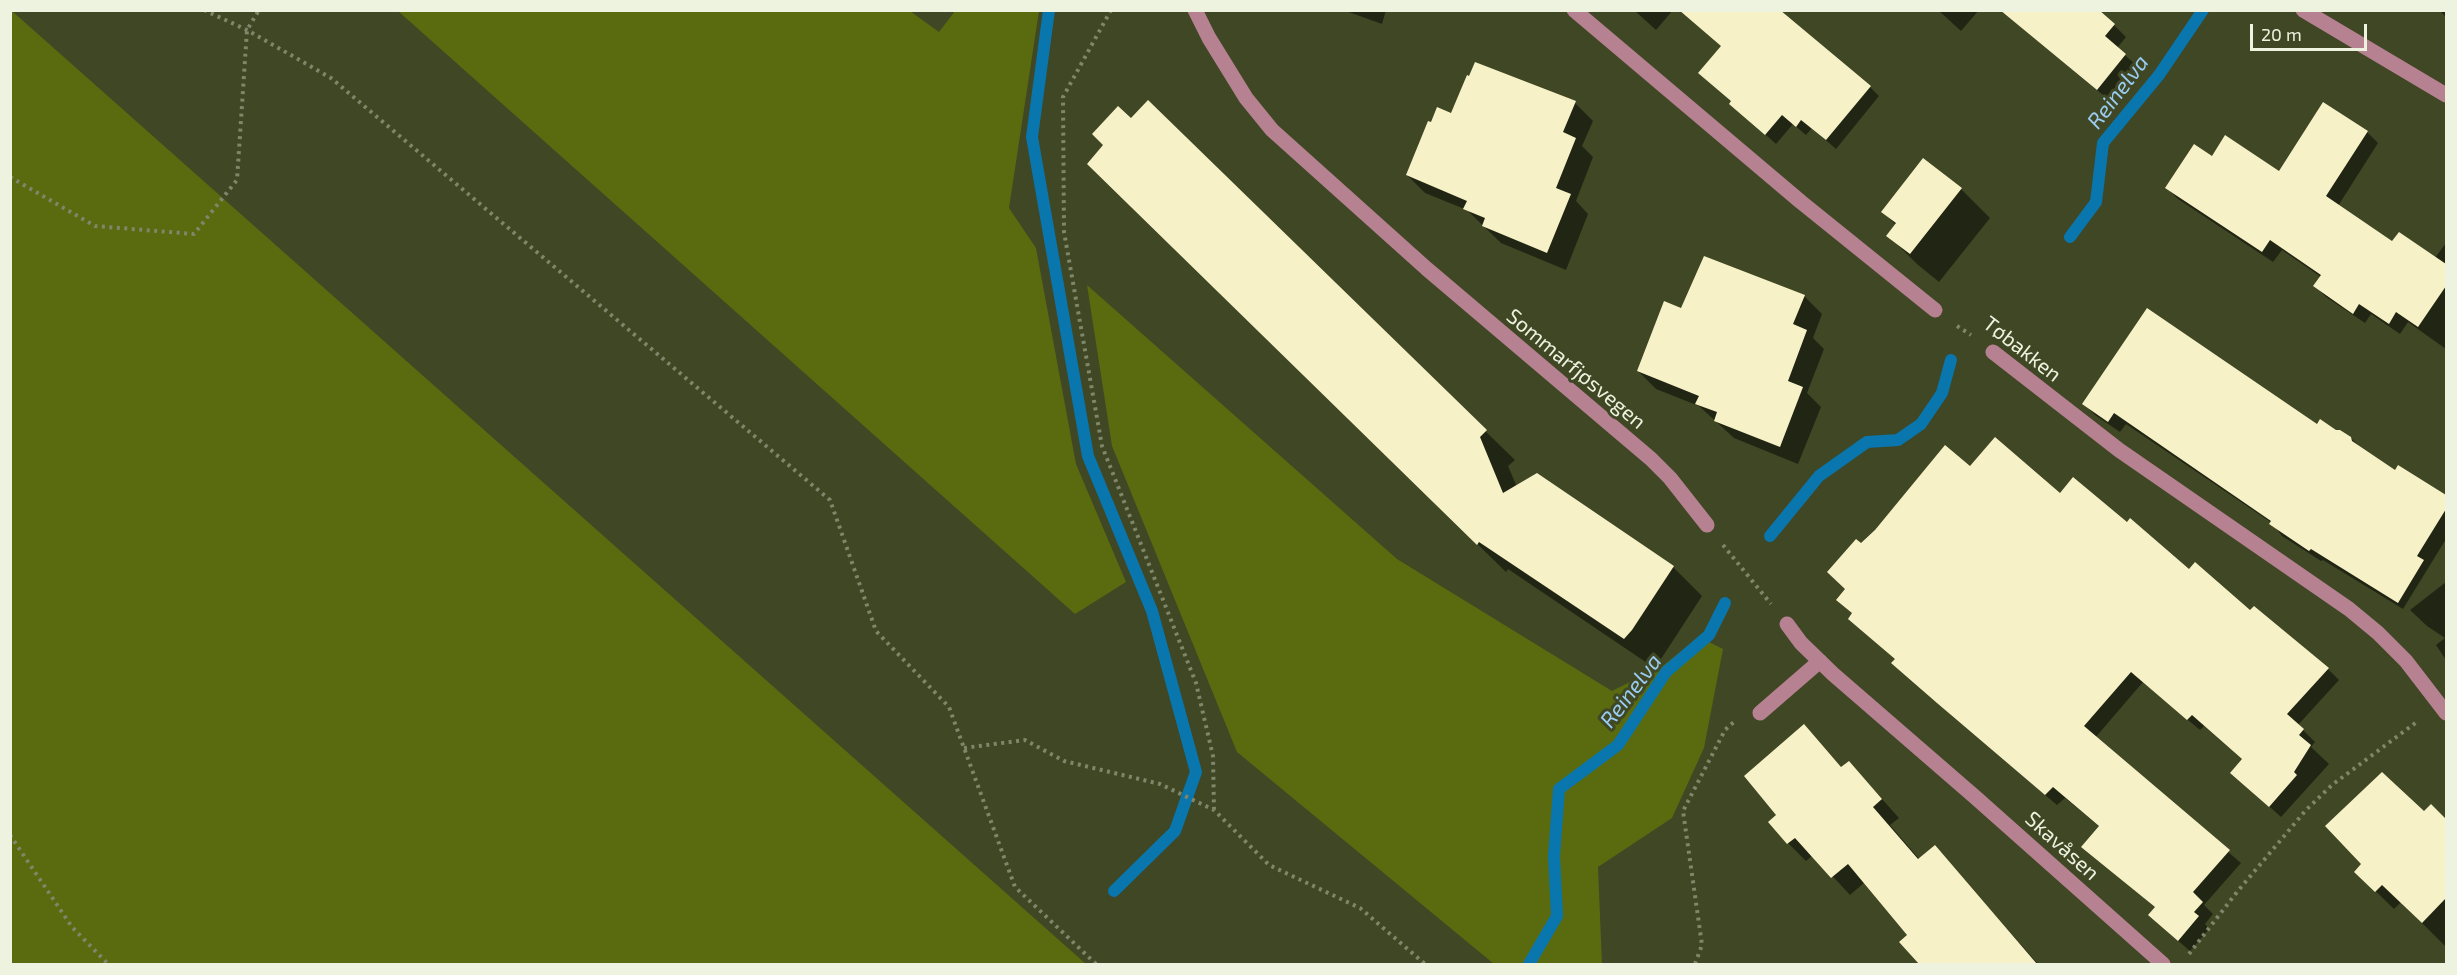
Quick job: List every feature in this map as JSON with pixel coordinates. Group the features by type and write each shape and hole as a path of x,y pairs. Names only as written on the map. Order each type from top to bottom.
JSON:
{"street":[{"name":"Sommarfjøsvegen","path":"1195,10 1209,38 1246,98 1272,130 1445,285 1651,459 1670,478 1707,525"},
{"path":"1574,10 1801,202 1935,310"},
{"path":"2303,10 2446,95"},
{"name":"Tøbakken","path":"1993,352 2119,450 2349,609 2378,633 2406,661 2444,709"},
{"path":"1760,713 1820,661 1787,624"},
{"name":"Skavåsen","path":"1820,661 2163,964"}],"path":[{"path":"204,10 247,30 331,78 830,500 876,631 949,707 1015,887 1096,964"},
{"path":"10,177 95,226 194,234 237,180 247,30 259,10"},
{"path":"1111,10 1063,97 1064,232 1102,446 1196,683 1213,756 1214,810"},
{"name":"Tøbakken","path":"1935,310 1993,352"},
{"path":"1707,525 1787,624"},
{"path":"1695,964 1702,945 1683,811 1725,730 1753,705 1760,713"},
{"path":"2189,956 2237,892 2332,785 2444,709"},
{"path":"964,748 1025,740 1065,761 1160,784 1214,810 1269,865 1360,908 1425,964"},
{"path":"10,835 72,927 108,964"}],"green space":[{"path":"10,11 12,11 1086,964 11,964"},
{"path":"398,11 910,11 939,32 955,11 1039,11 1009,208 1036,248 1076,464 1126,582 1075,614"},
{"path":"1087,285 1397,559 1612,691 1664,665 1699,637 1723,649 1704,748 1672,818 1598,867 1602,964 1494,964 1237,752 1112,446"}],"building":[{"path":"1679,10 1780,10 1871,86 1826,140 1801,120 1796,127 1782,115 1765,135 1729,104 1731,101 1698,73 1721,46"},
{"path":"2000,10 2099,10 2115,24 2105,36 2126,54 2097,90"},
{"path":"1475,62 1576,101 1563,132 1576,138 1556,188 1571,194 1547,253 1482,226 1485,218 1463,209 1467,201 1406,175 1428,121 1431,122 1437,107 1451,113"},
{"path":"1148,100 1487,430 1480,437 1503,493 1537,473 1674,566 1624,639 1479,542 1477,545 1087,164 1103,145 1092,134 1118,106 1131,118"},
{"path":"2323,102 2368,131 2326,196 2392,241 2399,232 2446,264 2446,286 2418,327 2396,312 2389,324 2359,304 2353,314 2313,286 2321,275 2270,240 2262,252 2165,188 2194,144 2212,156 2225,135 2279,171"},
{"path":"1923,158 1962,188 1910,254 1886,236 1896,223 1881,212"},
{"path":"1704,256 1805,295 1793,324 1807,330 1788,381 1803,387 1780,447 1714,421 1717,412 1695,404 1699,396 1637,371 1664,301 1681,308"},
{"path":"2147,308 2317,424 2320,419 2336,430 2340,430 2351,437 2352,441 2395,470 2398,465 2446,495 2446,509 2417,556 2424,560 2398,603 2311,549 2309,551 2269,524 2271,521 2114,413 2108,422 2082,404"},
{"path":"1995,437 2060,493 2073,477 2127,522 2130,518 2189,569 2195,562 2250,610 2254,606 2329,668 2287,714 2304,729 2299,735 2311,745 2294,772 2297,775 2269,807 2230,773 2242,759 2192,715 2187,720 2131,672 2084,726 2230,850 2193,892 2203,902 2194,912 2199,916 2178,941 2148,915 2155,907 2081,847 2099,826 2053,787 2045,795 1937,703 1891,663 1895,659 1848,619 1852,613 1836,600 1845,589 1827,572 1856,539 1861,543 1875,530 1945,445 1970,466"},
{"path":"1804,724 1841,767 1849,761 1882,799 1873,807 1918,859 1935,845 2037,964 1919,964 1899,942 1907,935 1848,864 1831,878 1795,838 1787,844 1768,822 1776,815 1744,776"},
{"path":"2382,772 2424,811 2431,804 2446,819 2446,898 2422,923 2382,885 2375,892 2354,872 2361,864 2325,826"}],"waterway":[{"path":"1049,10 1032,137 1088,456 1152,611 1196,772 1175,831 1114,891"},
{"name":"Reinelva","path":"2070,237 2096,202 2103,143 2159,75 2203,10"},
{"name":"Reinelva","path":"1770,536 1819,476 1867,442 1898,440 1921,424 1942,393 1951,360"},
{"name":"Reinelva","path":"1529,964 1557,916 1554,856 1559,789 1618,745 1666,672 1709,635 1725,603"}]}
